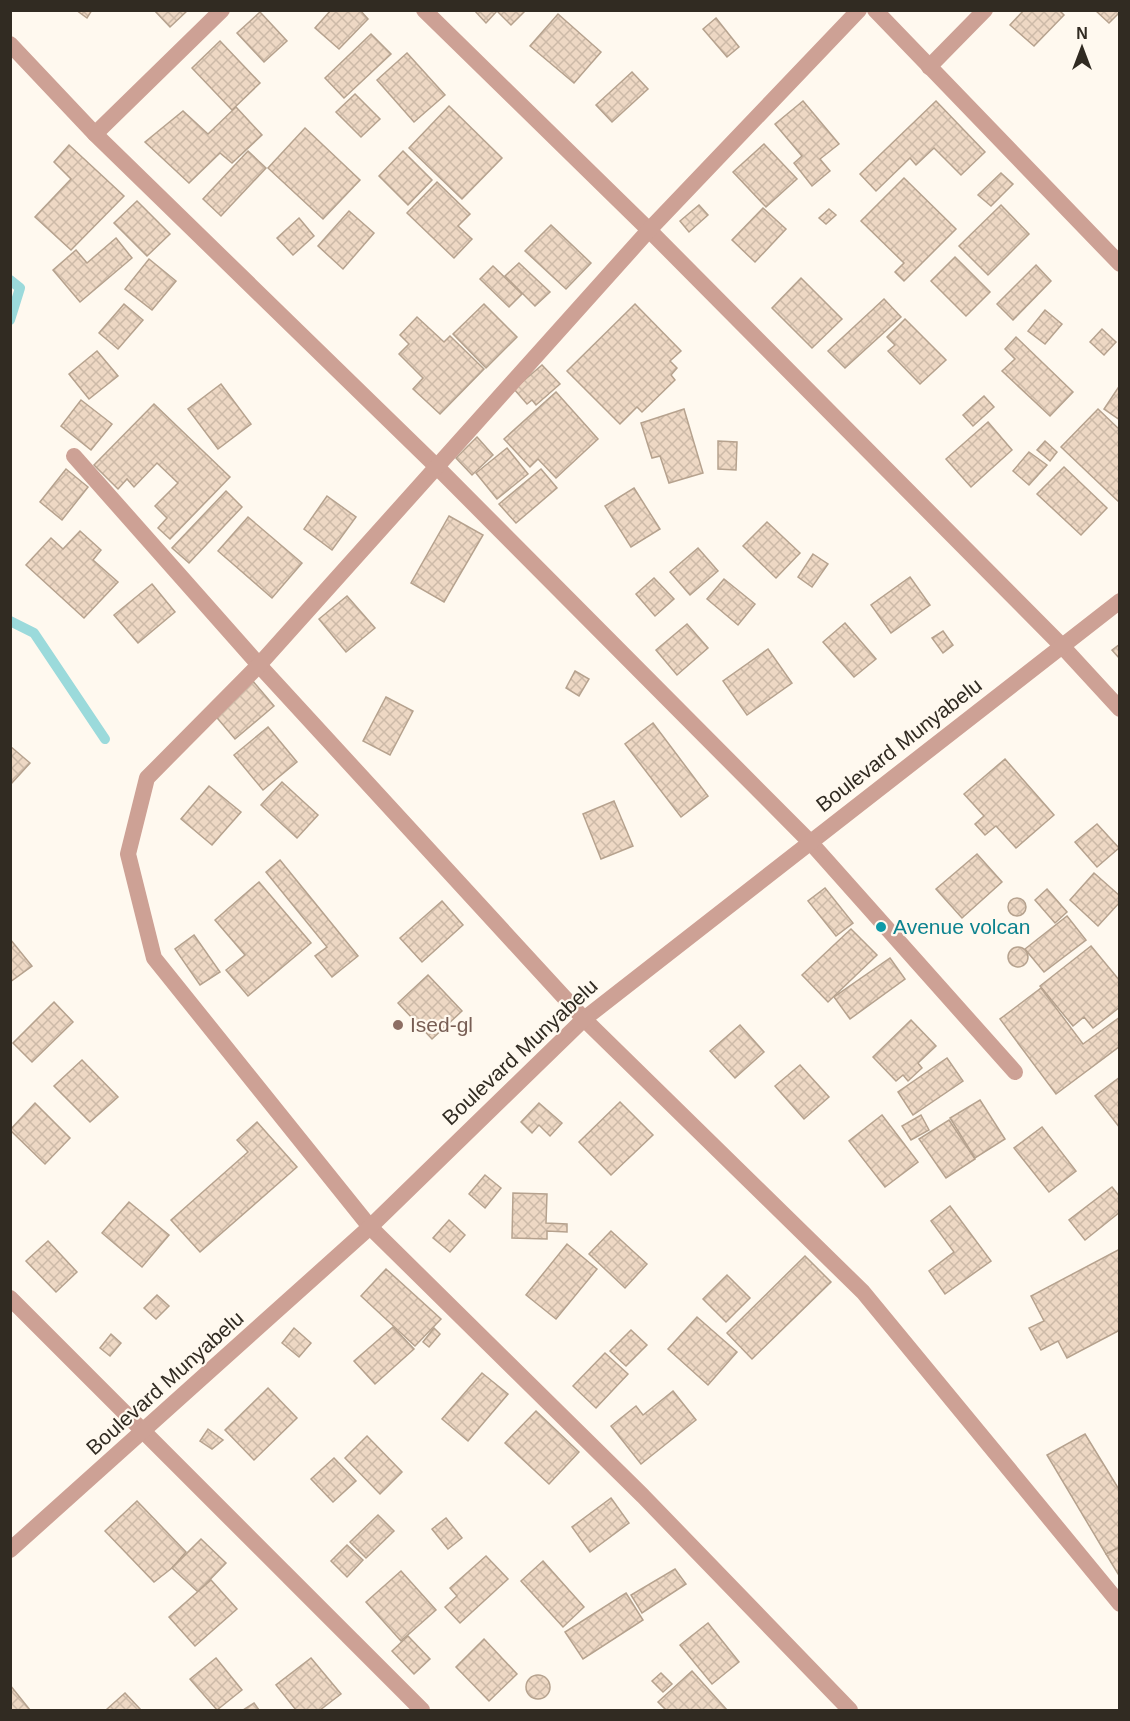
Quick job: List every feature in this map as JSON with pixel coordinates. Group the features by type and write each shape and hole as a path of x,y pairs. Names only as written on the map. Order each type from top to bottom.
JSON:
{"street":[{"path":"95,134 222,10"},
{"path":"424,10 649,231 1062,646 1119,708"},
{"path":"850,1710 643,1496 370,1227 154,958 128,854 147,778 259,665 649,231 859,10"},
{"path":"875,10 928,68 1119,264"},
{"path":"928,68 986,10"},
{"path":"10,44 95,134 437,467 811,843 1015,1072"},
{"path":"74,456 259,665 584,1019 863,1292 1119,1604"},
{"name":"Boulevard Munyabelu","path":"10,1550 146,1432 370,1227 584,1019 1119,601"},
{"path":"10,1298 146,1432 410,1707"}],"building":[{"path":"76,10 92,10 87,18"},
{"path":"154,10 188,10 170,27"},
{"path":"331,10 360,10 368,19 339,49 315,28"},
{"path":"474,10 526,10 511,25 497,11 486,23"},
{"path":"1024,10 1059,10 1064,15 1034,46 1010,25"},
{"path":"1095,10 1120,10 1120,12 1109,23"},
{"path":"260,12 287,41 264,62 237,33"},
{"path":"558,14 601,52 574,83 530,46"},
{"path":"716,18 739,47 727,57 703,29"},
{"path":"371,34 391,54 344,98 325,78"},
{"path":"220,41 260,83 232,110 192,68"},
{"path":"407,53 445,95 414,122 377,80"},
{"path":"632,72 648,89 612,122 596,105"},
{"path":"355,94 380,119 361,137 336,112"},
{"path":"803,101 839,144 820,159 830,171 812,186 794,163 802,156 775,124"},
{"path":"936,101 985,152 961,175 934,148 916,165 910,158 876,191 860,174"},
{"path":"449,106 502,158 462,199 409,148"},
{"path":"236,107 262,135 232,163 220,153 189,183 145,142 183,111 208,134"},
{"path":"305,128 360,180 323,219 268,168"},
{"path":"764,144 797,179 766,207 733,172"},
{"path":"69,145 124,196 71,250 35,217 71,179 54,162"},
{"path":"248,151 266,168 221,216 203,199"},
{"path":"403,151 432,180 408,205 379,176"},
{"path":"1001,173 1013,184 991,206 978,195"},
{"path":"904,178 956,229 904,281 895,272 904,263 861,221"},
{"path":"437,182 470,214 458,226 472,239 454,258 407,213"},
{"path":"137,201 170,234 147,256 114,223"},
{"path":"699,205 708,215 689,232 680,221"},
{"path":"1001,205 1029,234 988,275 959,246"},
{"path":"763,208 786,229 755,262 732,240"},
{"path":"829,209 836,215 826,224 819,218"},
{"path":"349,211 374,233 343,269 318,246"},
{"path":"299,218 314,236 293,255 277,238"},
{"path":"551,225 591,263 566,289 525,251"},
{"path":"116,238 132,258 80,302 53,270 76,250 87,263"},
{"path":"955,257 990,292 966,316 931,281"},
{"path":"149,259 176,281 152,310 125,289"},
{"path":"519,263 550,292 535,306 505,276"},
{"path":"1036,265 1051,281 1013,320 997,304"},
{"path":"493,266 522,294 509,307 480,279"},
{"path":"801,278 842,319 812,348 772,308"},
{"path":"884,299 901,317 845,368 828,351"},
{"path":"124,304 143,320 118,349 99,333"},
{"path":"484,304 517,337 486,368 453,334"},
{"path":"635,304 681,351 670,361 677,368 671,375 675,380 642,412 637,407 620,424 567,371"},
{"path":"1045,310 1062,324 1045,344 1028,331"},
{"path":"417,317 444,342 450,336 484,369 440,414 413,389 423,378 399,354 409,344 400,335"},
{"path":"905,319 946,360 920,384 888,351 895,345 887,337"},
{"path":"1102,329 1116,342 1104,355 1090,342"},
{"path":"1016,337 1073,392 1050,416 1002,371 1015,359 1005,349"},
{"path":"97,351 118,376 89,399 69,374"},
{"path":"542,365 560,384 536,405 532,400 527,404 514,389"},
{"path":"221,384 251,424 218,449 188,409"},
{"path":"1120,385 1120,420 1104,409"},
{"path":"556,392 598,439 556,478 538,459 530,467 504,439"},
{"path":"984,396 994,407 973,426 963,415"},
{"path":"81,400 112,424 91,450 61,426"},
{"path":"154,404 230,477 170,539 158,528 167,518 155,506 178,483 157,463 134,487 127,479 118,489 94,465"},
{"path":"684,409 703,473 669,483 660,456 652,458 641,423"},
{"path":"1098,409 1120,430 1120,503 1061,447"},
{"path":"988,422 1012,450 971,487 946,459"},
{"path":"477,437 493,455 472,475 456,458"},
{"path":"718,441 737,442 736,470 718,469"},
{"path":"1045,441 1057,452 1050,461 1037,450"},
{"path":"507,448 528,474 497,499 476,473"},
{"path":"1029,452 1047,465 1029,485 1013,471"},
{"path":"1064,467 1107,508 1081,535 1037,494"},
{"path":"66,469 88,487 62,520 40,502"},
{"path":"541,469 557,488 516,523 499,504"},
{"path":"634,488 660,529 631,547 605,506"},
{"path":"226,491 242,507 189,563 172,548"},
{"path":"327,496 356,517 332,550 304,529"},
{"path":"449,516 483,535 444,602 411,583"},
{"path":"248,517 302,563 272,598 218,551"},
{"path":"767,522 800,553 776,578 743,546"},
{"path":"80,531 101,550 93,560 118,582 84,618 26,565 51,538 63,549"},
{"path":"698,548 718,571 690,595 670,572"},
{"path":"813,554 828,564 812,587 798,577"},
{"path":"910,577 930,605 891,633 871,605"},
{"path":"654,578 674,599 655,616 636,594"},
{"path":"724,579 755,604 738,625 707,599"},
{"path":"152,584 175,612 138,643 114,615"},
{"path":"347,596 375,628 346,652 319,619"},
{"path":"845,623 876,659 854,677 823,642"},
{"path":"687,624 708,648 677,675 656,650"},
{"path":"943,631 953,645 943,653 932,638"},
{"path":"1120,644 1120,659 1112,650"},
{"path":"768,649 792,683 747,715 723,681"},
{"path":"575,671 589,679 579,696 566,688"},
{"path":"252,680 274,706 235,739 213,713"},
{"path":"386,697 413,711 390,755 363,741"},
{"path":"653,723 708,796 681,817 625,744"},
{"path":"268,727 297,762 263,790 234,755"},
{"path":"10,746 30,763 10,785"},
{"path":"1005,759 1054,815 1016,848 996,826 985,835 975,824 984,816 964,794"},
{"path":"282,782 318,815 297,838 261,805"},
{"path":"209,786 241,812 212,845 181,819"},
{"path":"614,801 633,846 601,859 583,814"},
{"path":"1097,824 1119,848 1097,867 1075,842"},
{"path":"977,854 1002,882 962,918 936,889"},
{"path":"280,860 358,956 332,977 315,956 327,947 266,872"},
{"path":"1094,873 1120,896 1120,902 1098,926 1070,900"},
{"path":"259,882 311,943 248,996 226,970 245,955 215,920"},
{"path":"825,888 853,923 836,936 808,901"},
{"path":"1047,889 1067,912 1055,923 1035,900"},
{"path":"1017,898 1023,901 1026,907 1023,913 1017,916 1011,913 1008,907 1011,901"},
{"path":"442,901 463,925 422,962 400,938"},
{"path":"1067,916 1086,940 1044,972 1025,949"},
{"path":"851,929 877,955 828,1002 802,975"},
{"path":"194,935 220,972 200,985 175,949"},
{"path":"10,939 32,966 10,982"},
{"path":"1091,946 1120,981 1120,1007 1093,1028 1084,1017 1073,1026 1040,986"},
{"path":"1018,947 1025,950 1028,957 1025,964 1018,967 1011,964 1008,957 1011,950"},
{"path":"890,958 905,979 850,1019 834,997"},
{"path":"428,975 462,1011 432,1039 398,1003"},
{"path":"1041,988 1083,1044 1120,1017 1120,1046 1056,1094 1000,1019"},
{"path":"54,1002 73,1022 32,1062 13,1043"},
{"path":"911,1020 936,1046 918,1063 922,1068 908,1081 903,1075 896,1081 873,1057"},
{"path":"740,1025 764,1052 735,1078 710,1051"},
{"path":"947,1058 963,1081 913,1115 898,1092"},
{"path":"82,1060 118,1097 90,1122 54,1086"},
{"path":"800,1065 829,1097 804,1119 775,1086"},
{"path":"1120,1077 1120,1128 1095,1096"},
{"path":"980,1100 1005,1139 975,1158 950,1118"},
{"path":"620,1102 653,1135 611,1175 579,1142"},
{"path":"35,1103 70,1138 45,1164 10,1130"},
{"path":"539,1103 562,1123 550,1136 539,1125 532,1133 521,1122"},
{"path":"882,1115 918,1162 885,1187 849,1141"},
{"path":"921,1115 929,1130 911,1140 902,1126"},
{"path":"949,1120 975,1159 946,1178 919,1139"},
{"path":"257,1122 297,1167 200,1252 171,1220 248,1152 237,1140"},
{"path":"1042,1127 1076,1171 1049,1192 1014,1148"},
{"path":"485,1175 501,1188 485,1208 469,1194"},
{"path":"1112,1187 1120,1197 1120,1212 1085,1240 1069,1220"},
{"path":"513,1193 547,1194 546,1223 567,1224 567,1232 547,1231 547,1239 512,1238"},
{"path":"129,1202 169,1235 142,1267 102,1233"},
{"path":"950,1206 991,1261 945,1294 929,1271 954,1252 931,1221"},
{"path":"449,1220 465,1235 450,1252 433,1238"},
{"path":"611,1231 647,1264 625,1288 589,1254"},
{"path":"48,1241 77,1272 56,1292 26,1261"},
{"path":"567,1244 597,1269 556,1319 526,1295"},
{"path":"1120,1249 1120,1330 1067,1358 1058,1341 1041,1350 1029,1328 1044,1321 1031,1296"},
{"path":"805,1256 831,1282 752,1359 727,1333"},
{"path":"386,1269 441,1319 415,1346 361,1296"},
{"path":"727,1275 750,1298 726,1322 703,1299"},
{"path":"157,1295 169,1306 156,1319 144,1308"},
{"path":"697,1317 737,1352 708,1385 668,1349"},
{"path":"393,1327 414,1349 375,1384 354,1361"},
{"path":"294,1328 311,1343 299,1357 282,1343"},
{"path":"434,1328 440,1334 429,1347 423,1342"},
{"path":"631,1330 647,1345 626,1366 610,1351"},
{"path":"111,1334 121,1343 110,1356 100,1348"},
{"path":"605,1353 628,1374 596,1408 573,1386"},
{"path":"482,1373 508,1394 468,1441 442,1419"},
{"path":"268,1388 297,1418 254,1460 225,1430"},
{"path":"673,1391 696,1420 641,1464 611,1426 636,1406 643,1415"},
{"path":"536,1411 579,1452 549,1484 505,1443"},
{"path":"208,1429 223,1440 212,1449 200,1441"},
{"path":"1085,1434 1120,1491 1120,1547 1106,1554 1047,1455"},
{"path":"367,1436 402,1472 380,1494 345,1458"},
{"path":"334,1458 356,1481 333,1502 311,1479"},
{"path":"611,1498 629,1523 590,1552 572,1527"},
{"path":"137,1501 186,1552 172,1568 154,1582 105,1531"},
{"path":"378,1515 394,1531 366,1558 350,1542"},
{"path":"446,1518 462,1538 448,1549 432,1529"},
{"path":"201,1539 226,1563 198,1592 172,1568"},
{"path":"347,1545 363,1560 347,1577 331,1561"},
{"path":"1120,1547 1120,1577 1106,1554"},
{"path":"486,1556 508,1579 460,1623 445,1607 457,1596 450,1588"},
{"path":"543,1561 584,1607 563,1627 521,1581"},
{"path":"675,1569 686,1584 642,1613 631,1595"},
{"path":"401,1571 436,1610 401,1641 366,1602"},
{"path":"211,1580 237,1609 195,1646 169,1617"},
{"path":"626,1593 643,1620 583,1659 565,1632"},
{"path":"708,1623 739,1662 712,1684 680,1645"},
{"path":"408,1636 430,1659 414,1674 392,1651"},
{"path":"484,1639 517,1674 489,1701 456,1667"},
{"path":"216,1658 242,1690 217,1710 190,1679"},
{"path":"311,1658 341,1694 320,1710 296,1710 276,1685"},
{"path":"692,1671 727,1710 666,1710 658,1702"},
{"path":"661,1673 672,1684 663,1692 652,1681"},
{"path":"538,1675 547,1678 550,1687 547,1696 538,1699 529,1696 526,1687 529,1678"},
{"path":"10,1685 30,1710 10,1710"},
{"path":"125,1693 141,1710 106,1710"},
{"path":"254,1703 259,1710 243,1710"}],"waterway":[{"path":"10,280 20,288 10,320"},
{"path":"10,621 34,633 105,739"}],"place":[{"name":"Avenue volcan","path":"881,927"},
{"name":"Ised-gl","path":"398,1025"}]}
